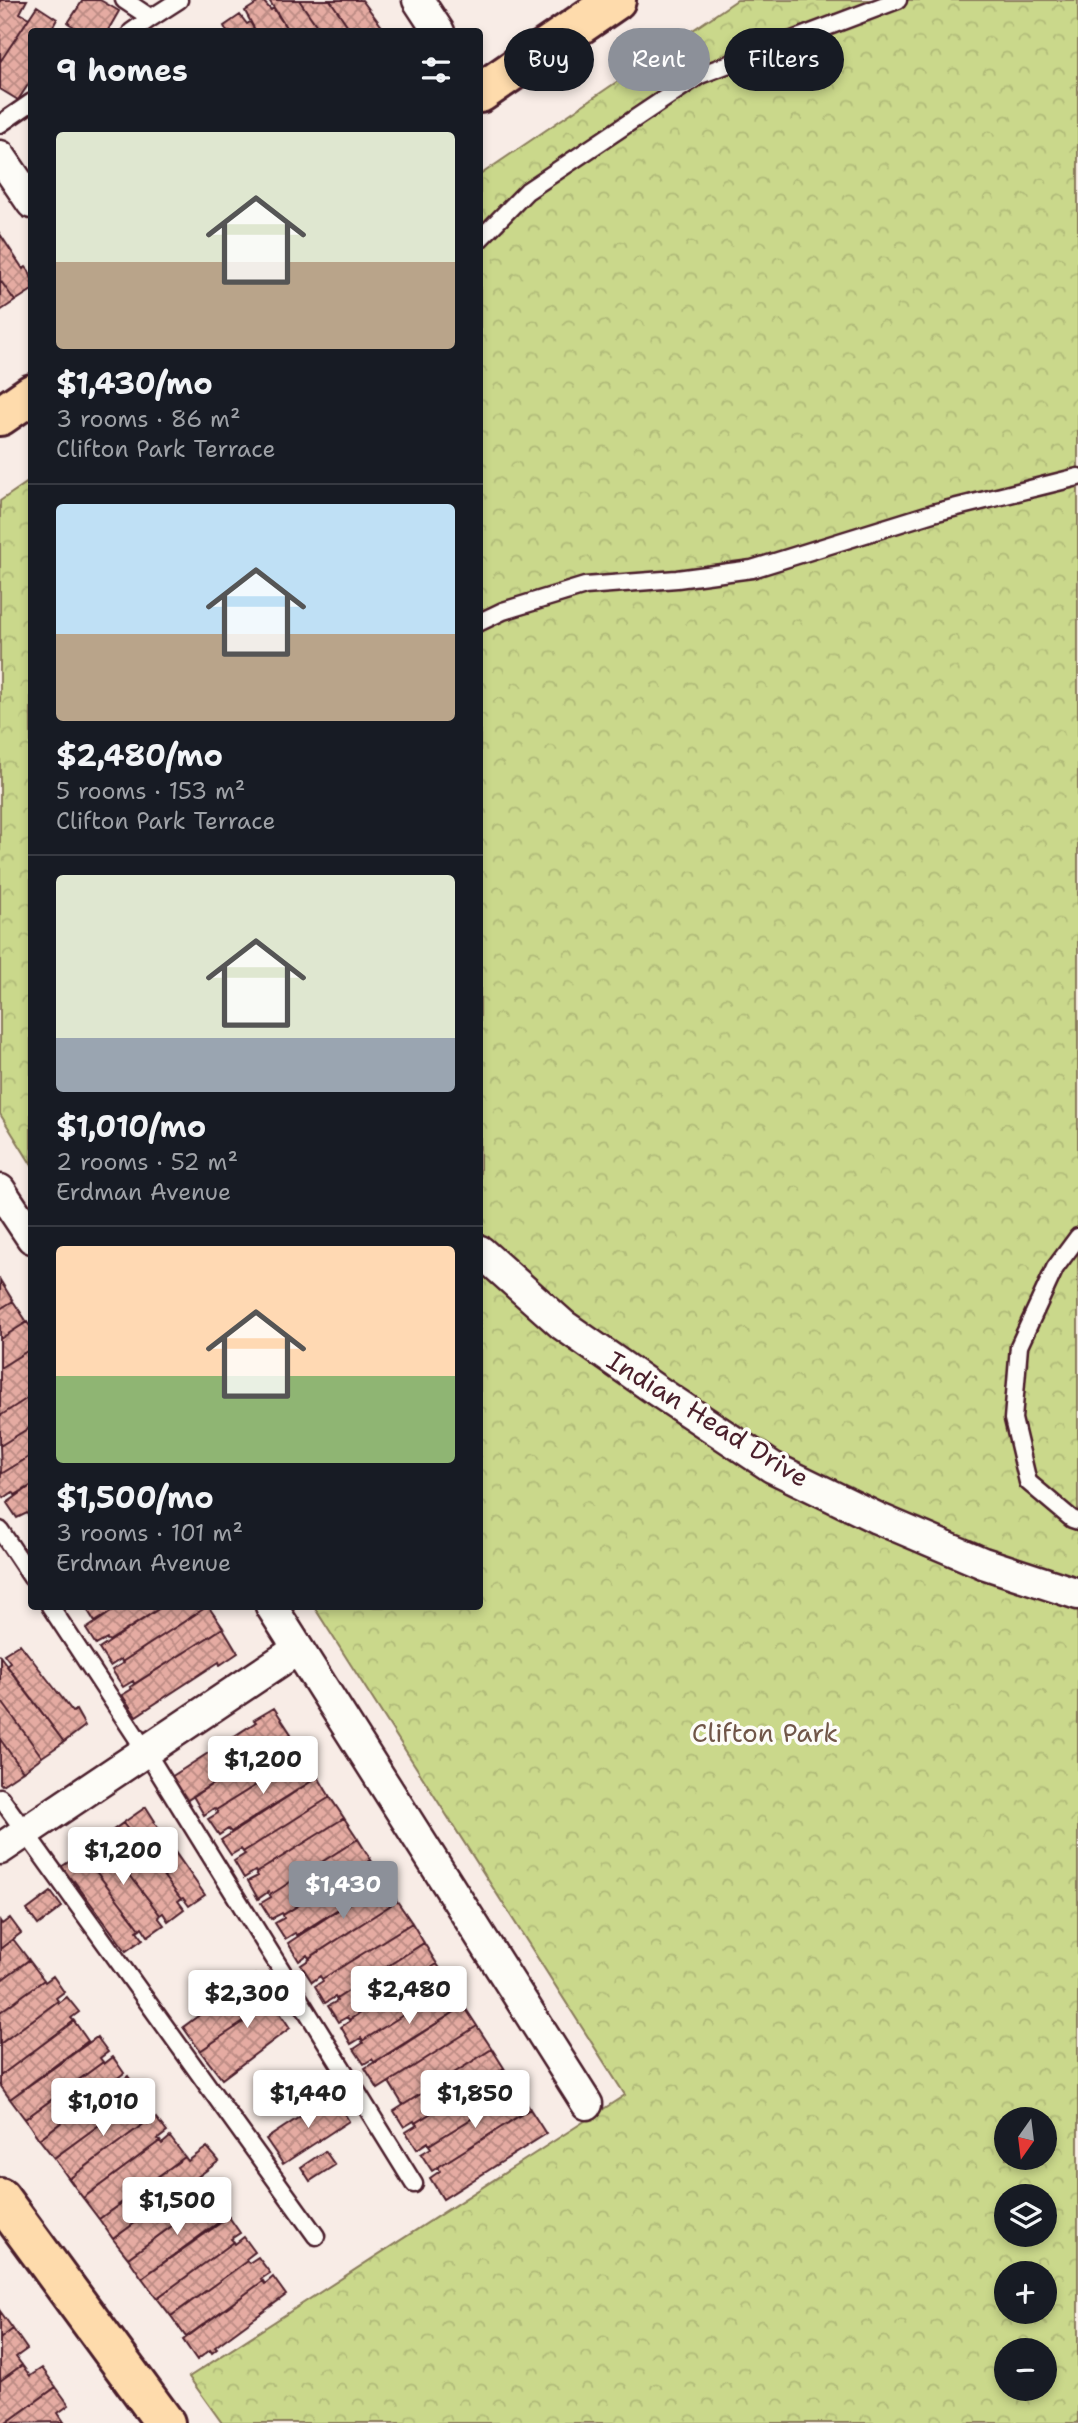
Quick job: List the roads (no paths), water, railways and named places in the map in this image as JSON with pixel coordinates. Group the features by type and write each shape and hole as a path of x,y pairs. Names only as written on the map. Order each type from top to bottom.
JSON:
{"main road":[{"path":"483,91 616,0"},
{"path":"0,416 28,397"},
{"path":"0,2198 165,2423"}],"street":[{"path":"418,0 436,28"},
{"path":"0,156 28,197"},
{"path":"0,1190 28,1232"},
{"name":"Indian Head Drive","path":"483,1254 563,1325 772,1466 877,1518 983,1563 1078,1594"},
{"path":"274,1610 587,2104"},
{"path":"0,1849 298,1649"}],"lane":[{"path":"124,0 151,18"},
{"path":"137,28 179,0"},
{"path":"483,236 527,191 700,75 898,0"},
{"path":"0,124 28,105"},
{"path":"483,621 503,611 585,586 677,579 752,569 933,513 1078,477"},
{"path":"1078,1237 1055,1268 1019,1346 1013,1419 1028,1482 1072,1519 1078,1521"},
{"path":"0,1530 28,1572"},
{"path":"53,1610 145,1750 414,2184"},
{"path":"0,1797 316,2236"}],"park label":[{"name":"Clifton Park","path":"765,1733"}]}
